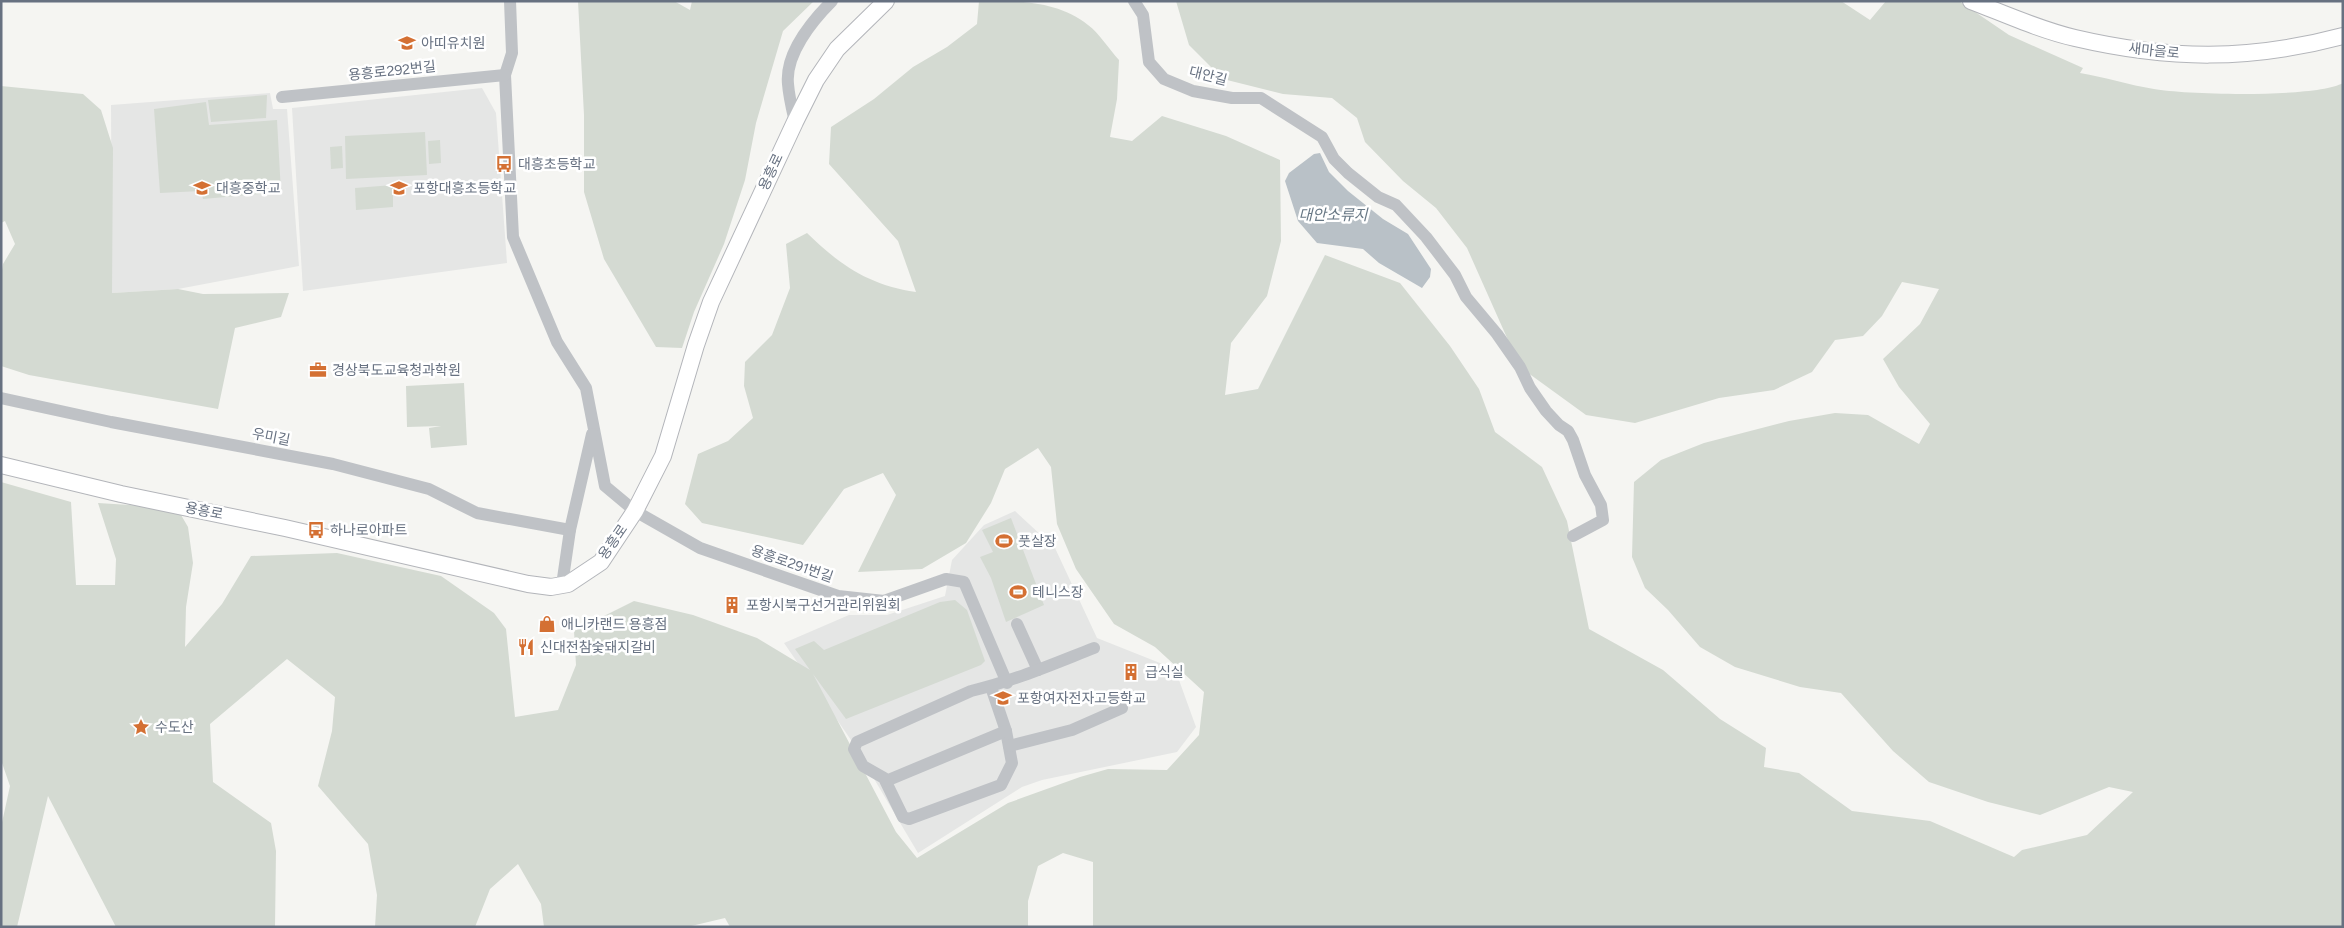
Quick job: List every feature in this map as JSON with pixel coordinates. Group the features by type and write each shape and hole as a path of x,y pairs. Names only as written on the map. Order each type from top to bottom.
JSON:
{"main road":[{"name":"용흥로","path":"1,465 121,494 301,531 528,584 552,587 568,584 600,562 635,511 663,456 696,345 712,302 795,122 816,80 837,49 886,1"},
{"name":"새마을로","path":"1971,1 2074,38 2166,54 2223,55 2269,52 2305,46 2343,36"},
{"name":"새마을로","path":"2004,1 2058,22 2103,34 2141,42 2182,46 2245,46 2281,41 2343,27"}],"street":[{"name":"용흥로291번길","path":"510,1 512,53 505,75 513,237 557,342 586,388 605,486 635,511 700,548 838,596 884,601 946,579 964,582 1008,683"},
{"path":"795,122 787,82 795,48 820,13 832,1"},
{"name":"대안길","path":"1134,1 1142,15 1149,62 1164,79 1193,91 1232,98 1261,98 1322,137 1334,159 1348,173 1378,197 1396,205 1426,237 1455,275 1466,297 1497,334 1520,367 1530,388 1546,411 1568,431 1573,440 1585,474 1601,505 1603,520 1572,536"},
{"name":"용흥로292번길","path":"282,97 505,75"},
{"name":"우미길","path":"1,398 111,422 332,464 429,489 477,513 570,530"},
{"path":"562,585 570,530 593,429"},
{"path":"1017,624 1038,670"},
{"path":"991,687 1006,732 1012,763 1000,785 909,819 903,817 886,781 863,766 854,750 857,742 971,692 991,687 1008,683 1094,648"},
{"path":"1008,746 1072,730 1122,708"},
{"path":"886,781 1006,732"}],"shaded area":[{"path":"578,1 674,1 690,10 692,1 814,1 783,31 756,123 745,180 724,244 694,312 682,348 656,347 604,259 584,192 584,115"},
{"path":"979,1 1022,2 1049,6 1076,17 1096,32 1119,60 1117,99 1110,137 1132,141 1162,116 1226,136 1280,160 1281,241 1267,296 1231,343 1225,395 1258,389 1325,255 1400,283 1450,346 1479,389 1495,432 1542,467 1567,521 1589,629 1663,670 1720,719 1766,748 1764,767 1799,773 1852,811 1930,821 2014,857 2022,850 2087,835 2133,792 2109,787 2040,815 1988,802 1929,782 1893,751 1841,693 1800,687 1735,667 1700,647 1668,610 1645,588 1632,557 1634,482 1661,460 1704,443 1789,421 1835,413 1868,415 1919,444 1930,424 1899,387 1883,359 1920,324 1939,289 1902,282 1882,316 1863,336 1835,340 1812,372 1774,390 1719,398 1635,423 1586,415 1520,367 1467,248 1436,208 1403,181 1365,142 1357,118 1332,98 1283,94 1223,79 1189,45 1176,1 1841,1 1870,20 1886,1 1959,1 2009,35 2083,68 2080,73 2135,85 2194,93 2251,94 2307,91 2329,88 2343,83 2343,927 1093,927 1093,862 1063,853 1038,866 1028,901 1028,927 730,927 725,918 687,927 544,927 541,904 518,864 490,889 475,927 375,927 377,895 368,844 318,786 332,731 335,697 287,659 210,724 213,782 271,823 276,851 275,927 116,927 48,796 17,927 1,927 1,827 10,786 1,760 1,482 71,502 76,585 115,585 116,559 98,503 177,508 188,527 193,563 186,607 185,647 222,604 251,556 337,553 441,576 494,613 506,629 515,717 558,710 576,665 574,631 634,601 693,615 757,638 810,670 795,649 814,641 824,650 940,602 955,600 967,610 985,661 981,665 846,719 813,674 896,832 917,858 1008,803 1080,777 1108,769 1167,770 1199,735 1204,692 1155,647 1114,624 1076,569 1057,524 1051,467 1038,448 1005,469 991,503 966,543 922,569 858,572 896,495 883,473 844,489 803,545 702,523 685,504 698,454 728,441 753,418 744,386 745,362 772,335 790,288 786,244 807,233 832,255 857,272 884,284 916,292 898,241 829,164 831,127 874,99 913,67 947,47 977,24"},
{"path":"1,86 83,94 101,110 113,148 112,293 178,289 203,294 289,293 281,317 235,328 218,409 29,375 1,366 1,276 3,264 15,244 5,221 1,223"},
{"name":"포항대흥초등학교","path":"482,88 496,113 507,263 303,291 292,108"},
{"name":"대흥중학교","path":"270,93 273,109 287,109 299,266 178,289 112,293 111,105"},
{"path":"267,95 266,118 211,122 208,100"},
{"path":"206,102 209,125 277,120 281,192 203,199 201,191 160,193 154,109"},
{"path":"425,132 427,175 346,179 345,136"},
{"path":"440,140 441,163 429,164 428,141"},
{"path":"342,146 343,168 331,169 330,147"},
{"path":"393,185 393,207 356,210 355,188"},
{"path":"464,383 467,445 431,448 429,428 441,426 407,427 406,386"},
{"name":"포항여자전자고등학교","path":"1015,511 1055,548 1097,638 1175,669 1196,727 1177,752 1042,780 1022,787 918,853 851,740 784,643 849,615 887,615 945,596 952,560 984,525"},
{"path":"1011,518 1044,605 1006,622 991,578 980,557 993,552 982,530"}],"water":[{"name":"대안소류지","path":"1320,153 1329,172 1348,191 1383,219 1408,234 1431,269 1430,277 1422,288 1379,263 1363,249 1317,243 1298,221 1285,181 1289,173 1314,154"}],"place":[{"name":"아띠유치원","path":"407,43"},
{"name":"대흥초등학교","path":"504,164"},
{"name":"대흥중학교","path":"202,188"},
{"name":"포항대흥초등학교","path":"399,188"},
{"name":"경상북도교육청과학원","path":"318,370"},
{"name":"하나로아파트","path":"316,530"},
{"name":"풋살장","path":"1004,541"},
{"name":"테니스장","path":"1018,592"},
{"name":"포항시북구선거관리위원회","path":"732,605"},
{"name":"애니카랜드 용흥점","path":"547,624"},
{"name":"신대전참숯돼지갈비","path":"526,647"},
{"name":"급식실","path":"1131,672"},
{"name":"포항여자전자고등학교","path":"1003,698"},
{"name":"수도산","path":"141,727"}]}
